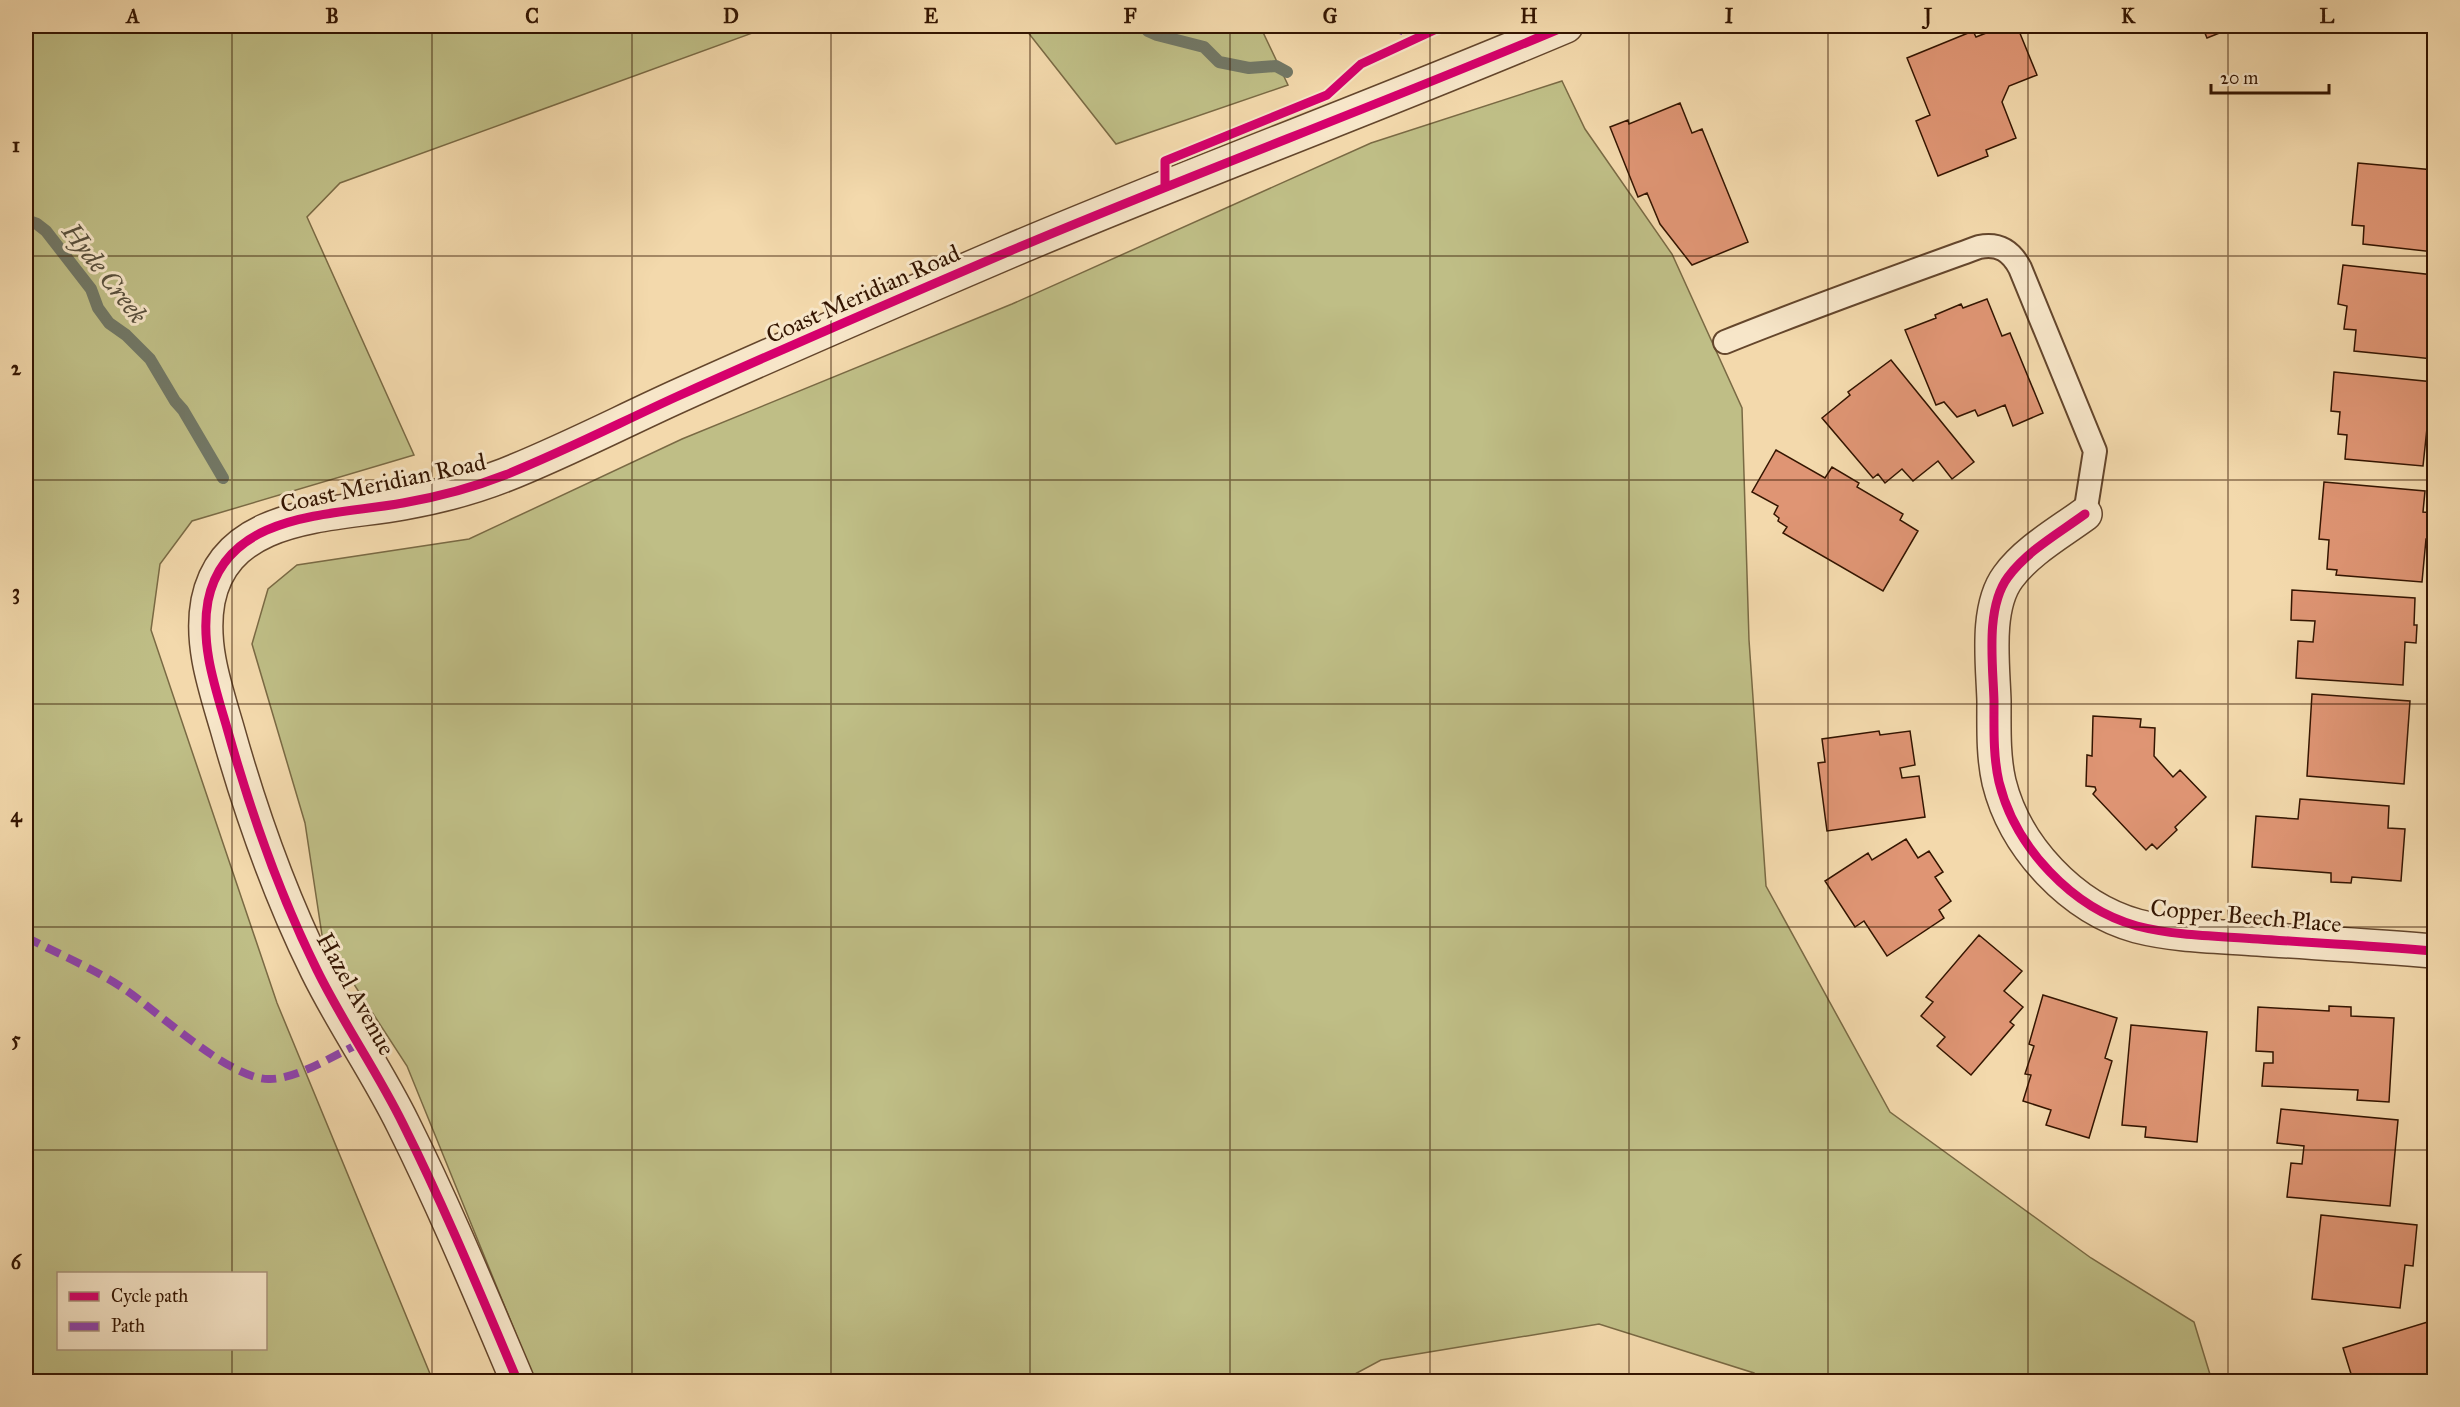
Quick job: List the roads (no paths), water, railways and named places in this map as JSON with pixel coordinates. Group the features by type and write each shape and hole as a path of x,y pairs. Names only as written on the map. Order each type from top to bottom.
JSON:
{"street":[{"name":"Coast Meridian Road","path":"207,609 213,584 225,561 250,539 274,527 298,520 405,503 501,477 707,383 1011,251 1164,187 1345,117 1566,26"},
{"name":"Copper Beech Place","path":"2085,514 2035,550 2011,573 1999,592 1994,615 1994,738 1999,782 2016,825 2042,863 2078,897 2116,919 2138,926 2187,934 2434,951"},
{"name":"Hazel Avenue","path":"207,609 207,643 214,681 246,792 284,895 319,974 384,1086 406,1129 518,1382"}],"lane":[{"path":"1725,342 1819,304 1979,247 1989,245 2006,250 2020,268 2095,451 2085,514"}],"waterway":[{"path":"1143,26 1157,35 1204,47 1219,62 1249,68 1276,66 1287,72"},
{"name":"Hyde Creek","path":"26,220 46,231 91,289 98,308 109,323 126,335 150,359 223,478"}]}
